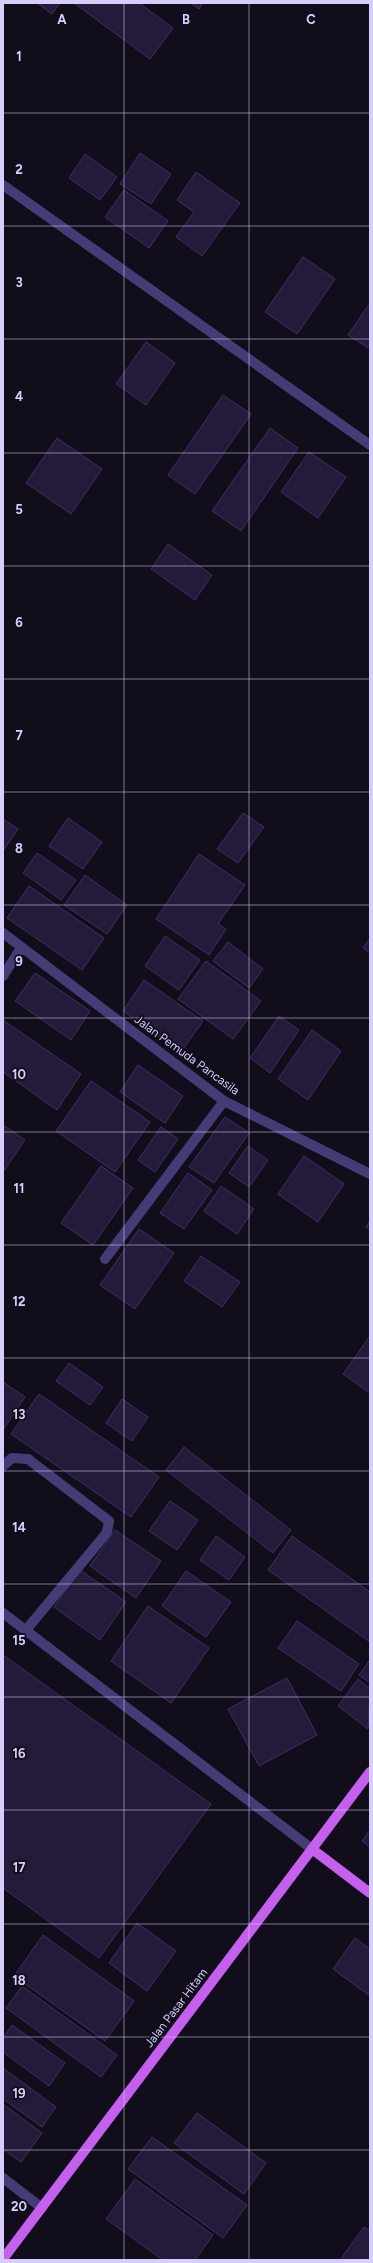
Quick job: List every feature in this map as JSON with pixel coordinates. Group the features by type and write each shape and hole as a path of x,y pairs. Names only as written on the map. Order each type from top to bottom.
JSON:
{"main road":[{"name":"Jalan Pasar Hitam","path":"3,2259 370,1772"},
{"path":"312,1849 370,1893"}],"street":[{"path":"3,185 370,445"},
{"name":"Jalan Pemuda Pancasila","path":"3,933 224,1101 370,1174"},
{"path":"3,976 21,948"},
{"path":"105,1259 224,1101"},
{"path":"3,1466 12,1458 28,1459 108,1522 107,1532 26,1630"},
{"path":"3,1613 312,1849"},
{"path":"3,2178 42,2208"}],"building":[{"path":"37,3 60,3 52,14"},
{"path":"74,3 139,3 173,28 150,59"},
{"path":"191,3 203,3 199,9"},
{"path":"140,153 171,174 151,204 120,184"},
{"path":"85,154 117,177 100,200 69,178"},
{"path":"196,172 240,203 202,256 176,237 194,212 177,200"},
{"path":"124,190 168,221 149,248 105,217"},
{"path":"303,257 335,279 297,334 265,312"},
{"path":"370,303 370,349 348,335"},
{"path":"146,342 175,363 146,405 116,384"},
{"path":"223,395 251,414 195,494 168,475"},
{"path":"270,428 298,448 241,531 212,511"},
{"path":"57,438 102,469 71,514 26,483"},
{"path":"309,452 346,477 318,518 281,492"},
{"path":"168,544 212,575 195,600 151,569"},
{"path":"243,813 264,827 238,863 217,849"},
{"path":"68,818 102,842 83,869 49,846"},
{"path":"3,819 18,829 3,851"},
{"path":"37,853 76,880 61,900 23,873"},
{"path":"199,854 245,885 218,924 226,929 209,955 156,919"},
{"path":"85,875 127,905 107,934 64,905"},
{"path":"29,886 104,938 82,970 7,918"},
{"path":"165,936 200,960 179,990 145,966"},
{"path":"370,938 370,953 363,948"},
{"path":"228,942 263,969 249,988 213,961"},
{"path":"206,961 261,1001 233,1039 178,999"},
{"path":"35,973 90,1011 71,1040 15,1001"},
{"path":"144,980 203,1021 181,1052 123,1011"},
{"path":"279,1016 299,1030 270,1073 250,1058"},
{"path":"3,1020 81,1074 57,1110 3,1072"},
{"path":"312,1030 341,1051 308,1100 278,1079"},
{"path":"138,1065 183,1096 165,1123 120,1092"},
{"path":"91,1081 150,1122 115,1172 56,1131"},
{"path":"225,1117 249,1133 214,1183 189,1167"},
{"path":"3,1125 25,1140 3,1172"},
{"path":"161,1127 178,1139 155,1172 138,1160"},
{"path":"248,1146 268,1160 249,1187 229,1173"},
{"path":"304,1156 344,1184 318,1222 278,1194"},
{"path":"101,1166 133,1188 93,1245 61,1223"},
{"path":"188,1173 212,1190 184,1229 160,1213"},
{"path":"221,1186 254,1209 237,1234 204,1211"},
{"path":"370,1221 370,1230 366,1227"},
{"path":"139,1229 174,1253 135,1309 100,1285"},
{"path":"201,1256 240,1282 222,1307 184,1281"},
{"path":"370,1336 370,1393 343,1374"},
{"path":"69,1363 103,1387 90,1405 56,1381"},
{"path":"3,1382 25,1397 3,1430"},
{"path":"39,1394 159,1477 131,1517 11,1434"},
{"path":"122,1399 148,1417 132,1441 106,1423"},
{"path":"184,1447 291,1530 273,1553 166,1470"},
{"path":"170,1501 198,1520 177,1550 149,1531"},
{"path":"115,1530 161,1561 136,1598 90,1566"},
{"path":"216,1536 245,1557 229,1580 200,1560"},
{"path":"292,1536 370,1592 370,1642 268,1570"},
{"path":"80,1570 126,1602 100,1640 54,1607"},
{"path":"186,1571 231,1602 206,1637 162,1606"},
{"path":"148,1606 209,1648 171,1703 111,1661"},
{"path":"297,1621 359,1664 341,1691 278,1648"},
{"path":"3,1655 211,1804 99,1958 3,1888"},
{"path":"370,1660 370,1683 359,1675"},
{"path":"287,1678 317,1735 259,1766 228,1709"},
{"path":"358,1679 370,1689 368,1729 338,1706"},
{"path":"370,1830 370,1847 362,1841"},
{"path":"137,1923 176,1951 147,1991 109,1963"},
{"path":"43,1935 134,2001 105,2041 14,1976"},
{"path":"355,1938 370,1949 370,1996 333,1969"},
{"path":"22,1986 117,2055 101,2077 6,2008"},
{"path":"12,2025 65,2063 49,2086 3,2052 3,2038"},
{"path":"3,2068 56,2107 42,2127 3,2099"},
{"path":"3,2104 42,2133 21,2162 3,2149"},
{"path":"197,2113 266,2163 244,2194 174,2143"},
{"path":"152,2137 247,2205 223,2238 128,2169"},
{"path":"135,2179 213,2235 195,2260 163,2260 106,2219"},
{"path":"364,2227 370,2231 370,2260 340,2260"}]}
